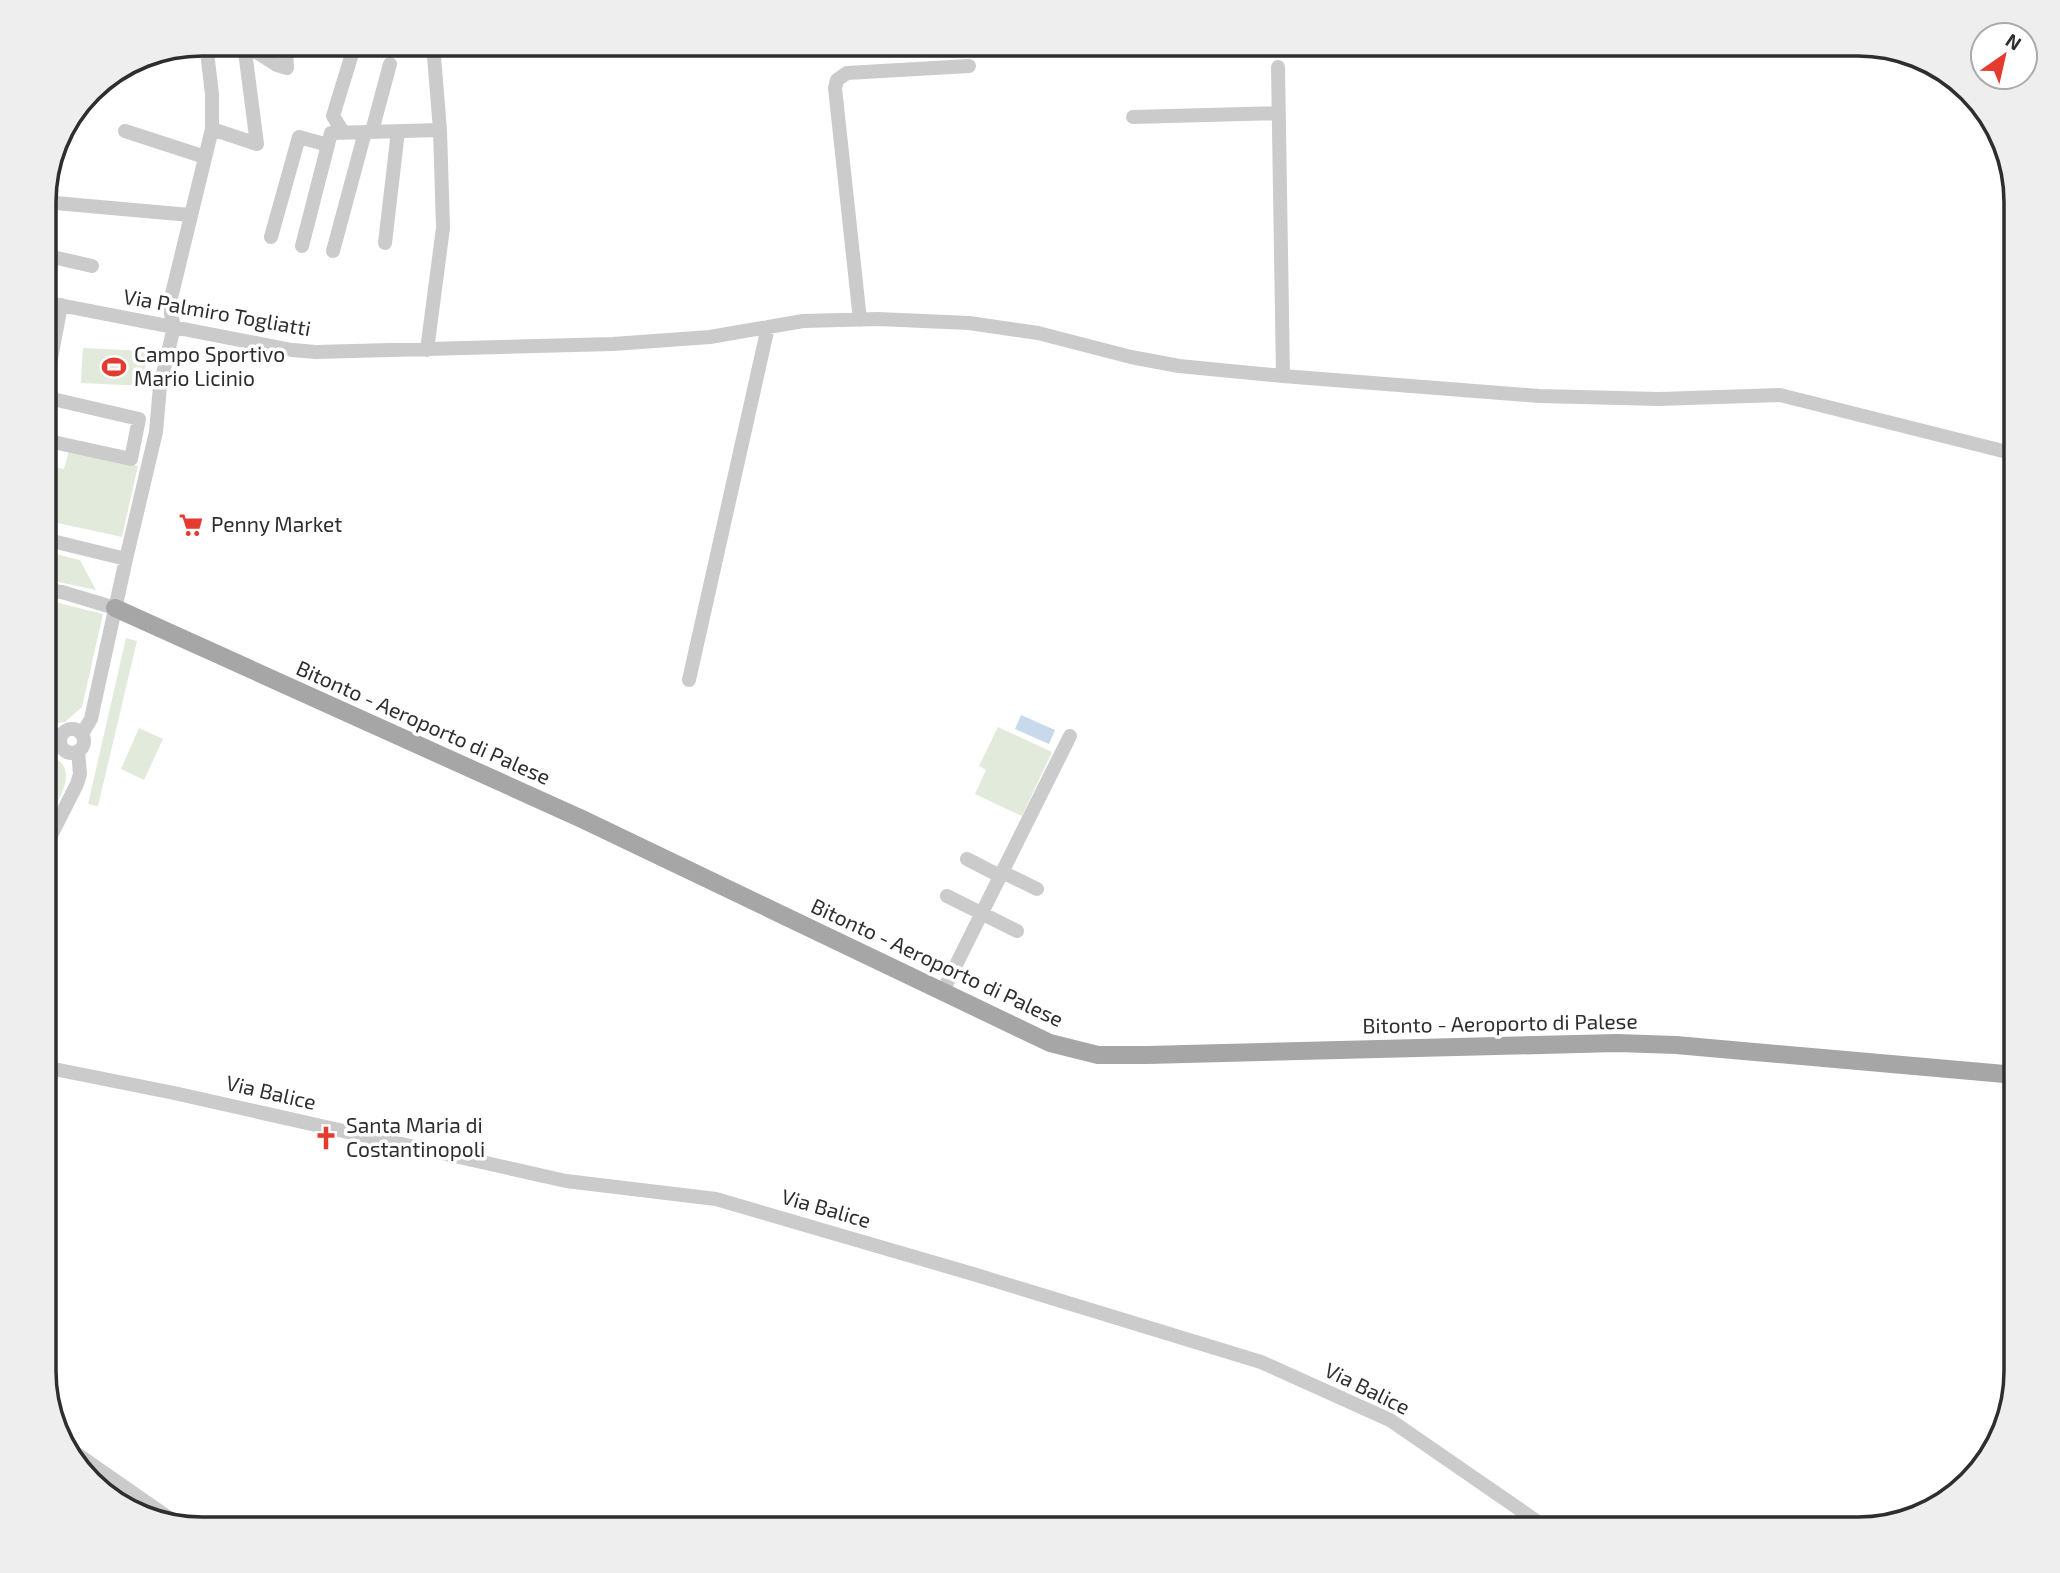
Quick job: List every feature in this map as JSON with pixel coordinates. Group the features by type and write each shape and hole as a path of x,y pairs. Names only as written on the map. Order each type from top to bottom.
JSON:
{"main road":[{"name":"Bitonto - Aeroporto di Palese","path":"115,608 582,819 1050,1043 1098,1055 1617,1043 1676,1045 2004,1074"}],"street":[{"path":"70,741 91,719 156,432 160,386 174,327 171,298 212,129 212,94 207,56"},
{"path":"212,129 257,144 246,56"},
{"path":"263,56 288,68 287,56"},
{"path":"343,132 332,116 351,56"},
{"path":"427,350 443,228 440,130 434,56"},
{"path":"333,251 390,64"},
{"path":"860,320 835,88 837,79 847,74 969,66"},
{"path":"1278,67 1283,376"},
{"path":"1133,117 1278,113"},
{"path":"302,246 331,133 440,130"},
{"path":"125,131 205,157"},
{"path":"385,243 398,131"},
{"path":"271,237 299,137 328,145"},
{"path":"56,203 190,215"},
{"path":"56,258 92,266"},
{"name":"Via Palmiro Togliatti","path":"56,305 292,350 316,352 613,344 710,337 803,321 969,323 1038,333 1130,357 1179,366 1283,376 1539,396 1659,399 1780,395 2004,451"},
{"path":"56,333 61,306"},
{"path":"689,680 768,327"},
{"path":"56,400 139,419 131,459 56,443"},
{"path":"56,542 126,559"},
{"path":"56,593 115,608"},
{"path":"942,993 1070,736"},
{"path":"56,738 70,741"},
{"path":"56,825 80,774 70,741"},
{"path":"967,859 1037,889"},
{"path":"947,896 1017,931"},
{"name":"Via Balice","path":"56,1069 174,1093 566,1181 716,1199 972,1274 1261,1362 1390,1420 1531,1517"},
{"path":"87,1461 157,1509"}],"green space":[{"name":"Campo Sportivo Mario Licinio","path":"83,348 146,351 145,386 81,383"},
{"path":"69,451 138,466 122,537 56,523 56,467 64,469"},
{"path":"56,554 80,560 96,590 56,582"},
{"path":"56,602 103,614 82,707 65,722 56,723"},
{"path":"126,638 137,641 98,806 88,804"},
{"path":"998,727 1052,752 1022,816 975,794 986,770 979,766"},
{"path":"139,728 163,739 144,780 121,769"},
{"path":"56,759 64,766 66,775 56,804"}],"water":[{"path":"1021,715 1055,730 1049,744 1015,729"}],"place":[{"name":"Campo Sportivo Mario Licinio","path":"114,367"},
{"name":"Penny Market","path":"191,525"},
{"name":"Santa Maria di Costantinopoli","path":"326,1138"}]}
